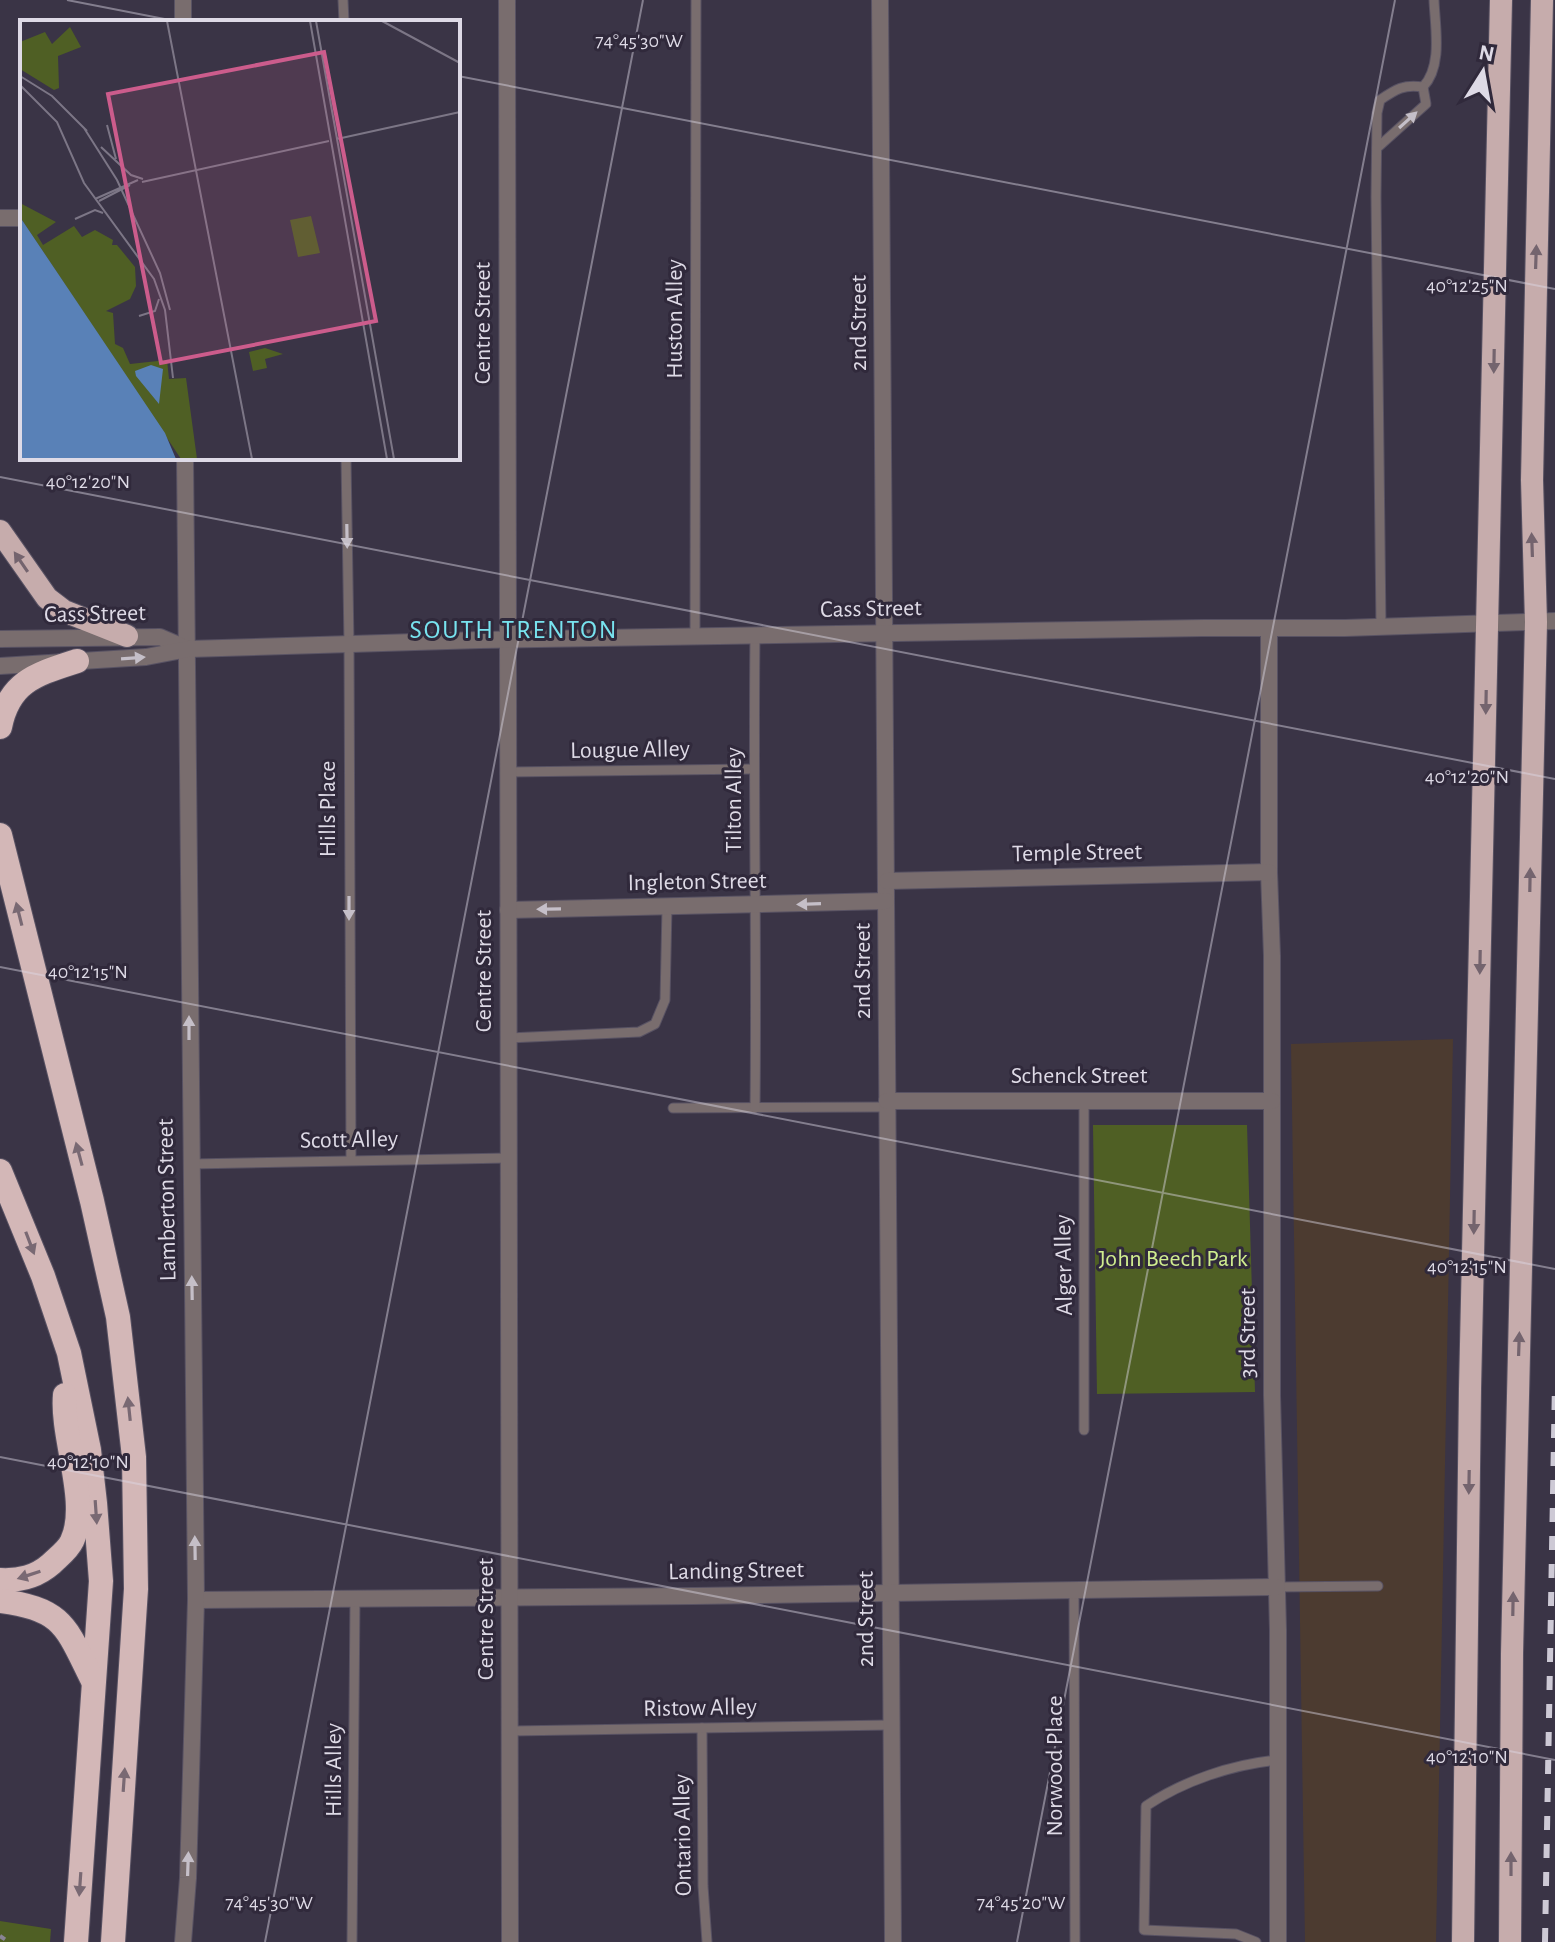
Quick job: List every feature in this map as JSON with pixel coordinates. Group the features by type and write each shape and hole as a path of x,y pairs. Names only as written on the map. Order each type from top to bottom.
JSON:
{"highway":[{"path":"1463,1942 1470,1389 1501,0"},
{"path":"1510,1942 1513,1608 1546,622 1532,480 1542,0"},
{"path":"0,531 47,598 64,611 127,636"},
{"path":"0,727 3,712 12,695 25,682 39,673 77,661"},
{"path":"0,835 118,1317 134,1457 136,1589 113,1942"},
{"path":"0,1171 43,1276 69,1353 89,1450 101,1581 76,1942"},
{"path":"0,1580 33,1577 72,1542 77,1519 74,1472 64,1407 69,1353"},
{"path":"0,1601 44,1610 59,1621 93,1681"}],"street":[{"name":"Centre Street","path":"507,0 510,1942"},
{"name":"2nd Street","path":"880,0 893,1942"},
{"name":"Lamberton Street","path":"183,1942 195,1692 196,1600 185,460"},
{"name":"Cass Street","path":"0,666 146,657 188,649 349,644 1546,622"},
{"name":"3rd Street","path":"1269,628 1278,1942"},
{"name":"Cass Street","path":"0,639 160,637 188,649"},
{"name":"Temple Street","path":"887,881 1269,872"},
{"name":"Ingleton Street","path":"508,910 886,901"},
{"name":"Schenck Street","path":"887,1104 1084,1099 1272,1101"},
{"name":"Landing Street","path":"196,1600 1277,1587"}],"lane":[{"path":"343,0 344,20"},
{"name":"Huston Alley","path":"695,637 696,0"},
{"path":"1423,87 1431,79 1435,67 1434,0"},
{"path":"1381,627 1377,113 1380,100 1399,87 1423,87"},
{"path":"1377,148 1426,104 1423,87"},
{"name":"Hills Place","path":"346,460 351,1159"},
{"name":"Tilton Alley","path":"755,636 755,1108"},
{"name":"Lougue Alley","path":"507,772 753,769"},
{"path":"509,1038 639,1032 655,1024 665,1000 667,907"},
{"name":"Alger Alley","path":"1084,1099 1084,1430"},
{"name":"Schenck Street","path":"673,1108 887,1104"},
{"name":"Scott Alley","path":"191,1164 509,1158"},
{"path":"1277,1587 1378,1586"},
{"name":"Norwood Place","path":"1074,1591 1075,1942"},
{"name":"Hills Alley","path":"352,1942 355,1598"},
{"name":"Ristow Alley","path":"511,1731 890,1725"},
{"name":"Ontario Alley","path":"702,1728 703,1886 707,1942"},
{"path":"1256,1942 1236,1934 1144,1930 1146,1806 1169,1790 1254,1762 1278,1760"}],"path":[{"path":"0,1936 9,1942"}],"shaded area":[{"path":"1453,1039 1436,1942 1305,1942 1291,1044"}],"green space":[{"name":"John Beech Park","path":"1093,1125 1247,1125 1255,1392 1097,1394"},
{"path":"0,1921 51,1929 50,1942 0,1942"}],"railway":[{"path":"1545,1942 1555,1382"}],"district":[{"name":"SOUTH TRENTON","path":"514,630"}]}
